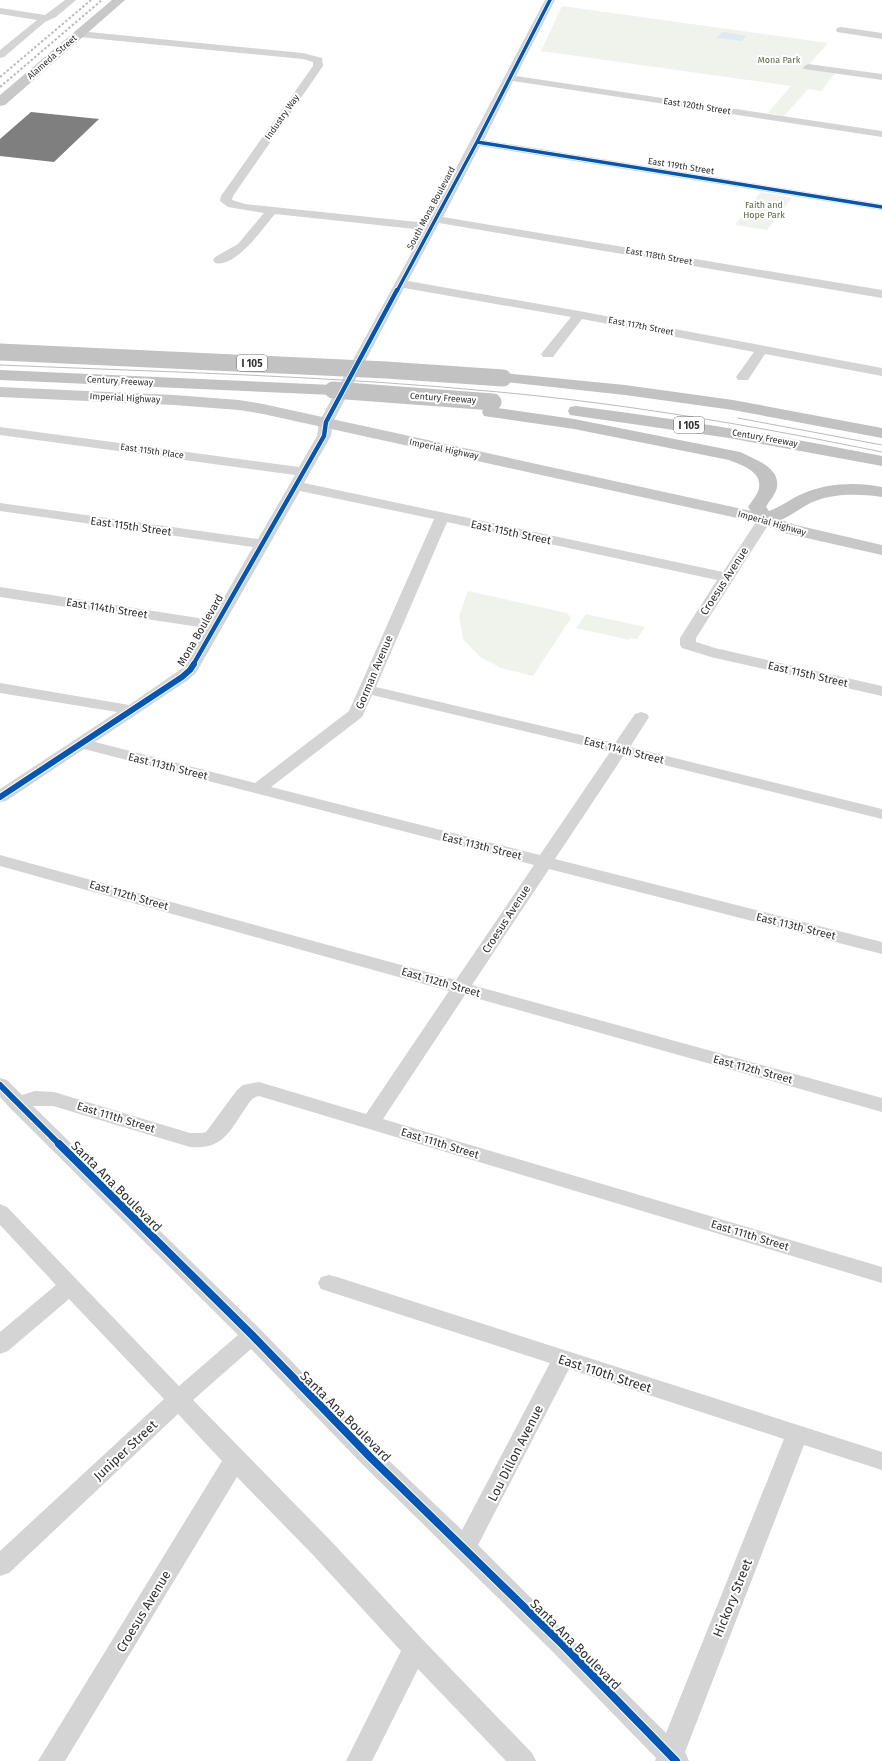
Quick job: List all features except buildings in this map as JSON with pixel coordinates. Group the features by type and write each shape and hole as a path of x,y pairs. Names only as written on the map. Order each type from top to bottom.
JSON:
{"highway":[{"name":"I 105","path":"0,352 364,369 503,378 625,390 733,406 882,433"},
{"name":"Century Freeway","path":"0,375 333,390 390,400 492,407 694,426 806,445 882,461"},
{"path":"492,407 692,446 745,460 764,472 768,481 768,489 757,507 765,519 786,510 809,497 825,493 847,489 882,492"}],"main road":[{"name":"Alameda Street","path":"0,102 119,0"},
{"name":"Imperial Highway","path":"0,392 239,405 326,422 765,519 790,529 882,549"},
{"path":"765,519 785,540 882,563"}],"street":[{"path":"0,55 42,20 53,15 71,0"},
{"name":"South Mona Boulevard","path":"326,422 511,78 550,0"},
{"path":"0,11 46,18"},
{"path":"841,30 882,36"},
{"name":"Industry Way","path":"79,34 303,56 318,60 318,66 226,198 226,201 232,205 272,210 433,223"},
{"path":"808,67 882,78"},
{"name":"East 120th Street","path":"511,78 882,134"},
{"name":"East 119th Street","path":"477,142 882,207"},
{"path":"219,260 242,247 272,210"},
{"name":"East 118th Street","path":"433,223 882,294"},
{"name":"East 117th Street","path":"400,284 579,315 882,372"},
{"path":"548,354 579,315"},
{"path":"743,377 762,349"},
{"name":"Mona Boulevard","path":"0,797 83,744 186,674 324,436 326,422"},
{"name":"East 115th Place","path":"0,431 304,472"},
{"name":"East 115th Street","path":"296,486 726,576"},
{"name":"East 115th Street","path":"0,507 262,544"},
{"name":"Gorman Avenue","path":"257,789 356,714 366,688 442,517"},
{"name":"Croesus Avenue","path":"688,645 688,638 726,576 765,519"},
{"name":"East 114th Street","path":"0,592 215,625"},
{"name":"East 115th Street","path":"688,645 711,652 882,691"},
{"path":"0,688 132,710"},
{"name":"East 114th Street","path":"366,688 882,814"},
{"name":"Croesus Avenue","path":"371,1122 641,718"},
{"name":"East 113th Street","path":"83,744 882,948"},
{"name":"East 112th Street","path":"0,860 882,1104"},
{"name":"Santa Ana Boulevard","path":"0,1085 252,1335 371,1458 462,1545 671,1759"},
{"name":"East 111th Street","path":"18,1103 35,1098 54,1099 190,1140 201,1141 211,1140 244,1095 250,1090 259,1089 882,1275"},
{"path":"0,1212 179,1399 235,1460 323,1549 415,1649 523,1761"},
{"name":"East 110th Street","path":"329,1283 882,1461"},
{"path":"0,1345 70,1286"},
{"name":"Juniper Street","path":"0,1566 179,1399 252,1335"},
{"name":"Lou Dillon Avenue","path":"462,1545 472,1536 563,1359"},
{"name":"Hickory Street","path":"671,1759 798,1434"},
{"name":"Croesus Avenue","path":"51,1761 235,1460"},
{"path":"359,1761 415,1649"}],"green space":[{"name":"Mona Park","path":"562,6 828,43 807,67 837,71 821,91 808,89 784,116 768,113 791,86 541,51"},
{"name":"Faith and Hope Park","path":"761,192 792,198 767,230 735,225"},
{"path":"468,591 567,613 571,618 533,676 501,668 480,657 463,639 459,616"},
{"path":"586,614 645,627 637,639 630,638 629,640 576,628"}],"shaded area":[{"path":"722,32 746,36 742,41 717,38"}],"tram line":[{"path":"0,365 312,378 499,392 643,409 787,433 882,452"},
{"path":"738,418 882,445"}],"railway":[{"path":"0,77 91,0"},
{"path":"0,87 102,0"}],"cycle path":[{"path":"0,797 182,677 190,670 324,436 326,422 477,142 550,0"},
{"path":"477,142 882,207"},
{"path":"0,1085 252,1335 371,1458 562,1644 676,1761"}]}
